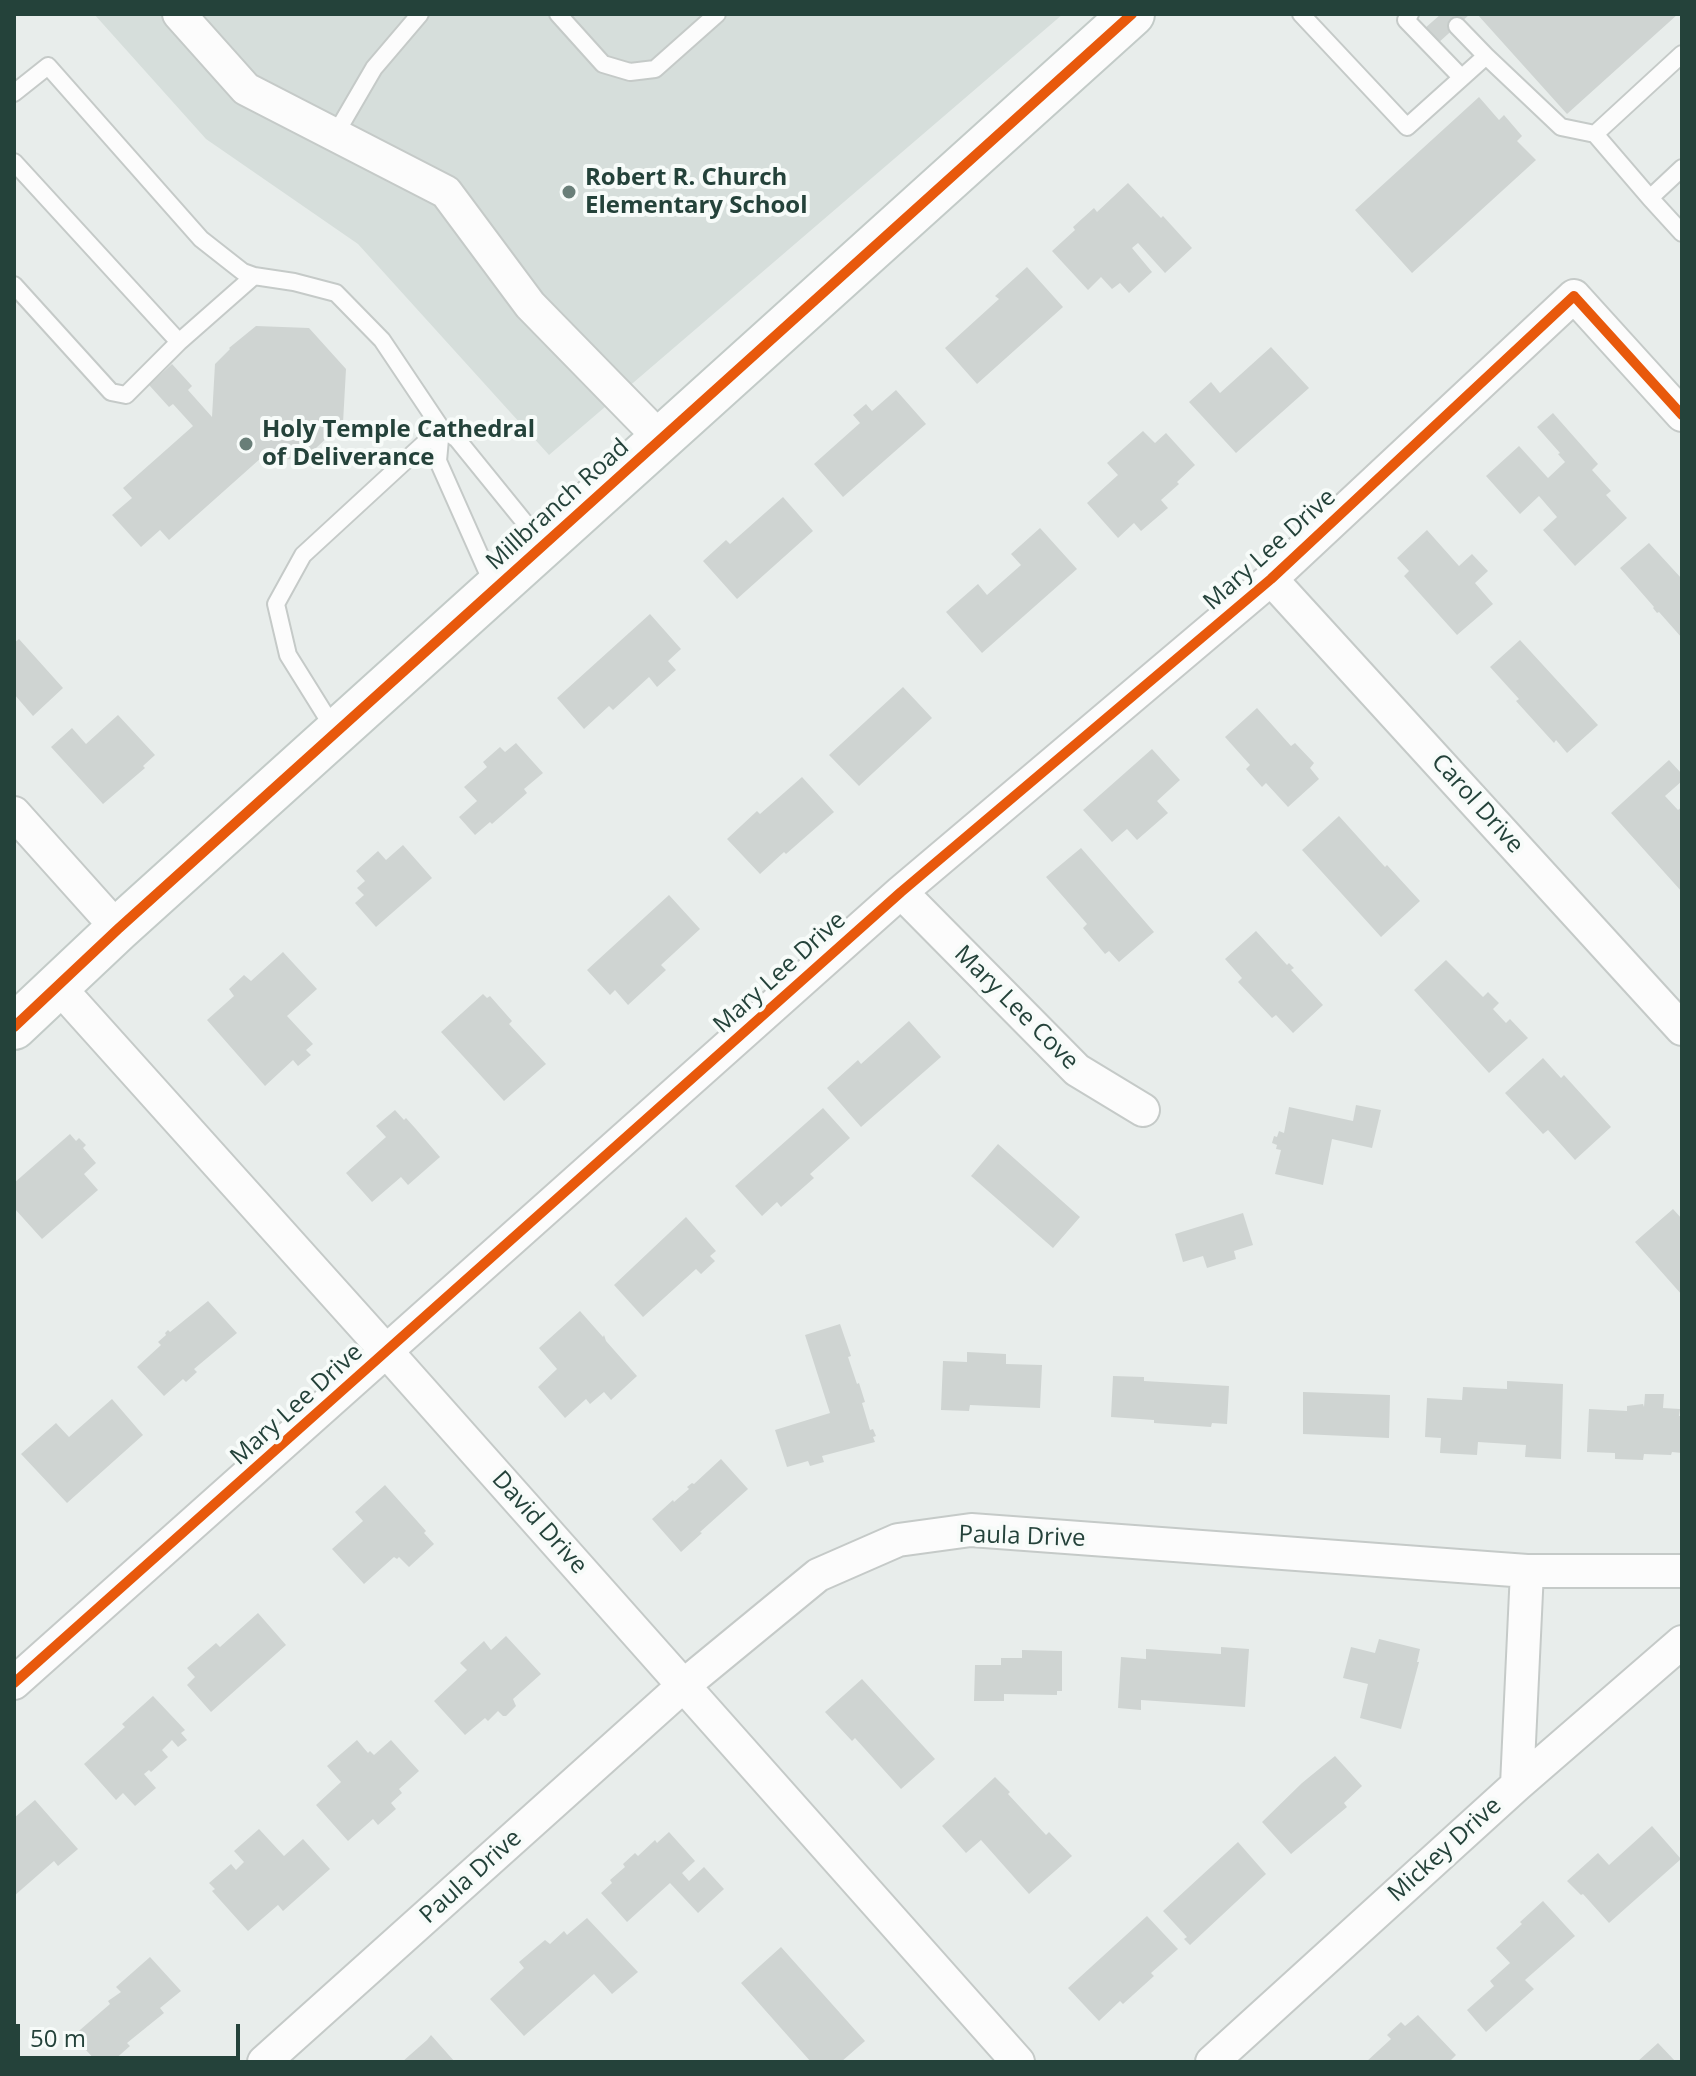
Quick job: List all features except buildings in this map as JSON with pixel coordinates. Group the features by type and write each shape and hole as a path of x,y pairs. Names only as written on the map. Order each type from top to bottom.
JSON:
{"main road":[{"name":"Millbranch Road","path":"14,1027 118,929 1132,14"}],"street":[{"path":"179,14 246,89 446,192 530,305 661,439"},
{"name":"Mary Lee Drive","path":"14,1683 901,892 1271,579 1574,296 1682,415"},
{"name":"Carol Drive","path":"1271,579 1682,1029"},
{"path":"14,813 118,929"},
{"name":"Mary Lee Cove","path":"901,892 1077,1070 1143,1110"},
{"name":"David Drive","path":"58,986 1018,2062"},
{"name":"Paula Drive","path":"264,2062 683,1686 818,1575 898,1540 971,1530 1527,1571 1682,1571"},
{"path":"1517,1785 1527,1571"},
{"name":"Mickey Drive","path":"1212,2062 1517,1785 1682,1642"}],"lane":[{"path":"335,135 374,68 420,14"},
{"path":"558,14 603,64 630,72 655,69 717,14"},
{"path":"1301,14 1407,127 1486,56"},
{"path":"1410,14 1406,20 1461,77"},
{"path":"1457,26 1561,127 1595,134 1682,233"},
{"path":"1595,134 1682,54"},
{"path":"14,93 48,66 201,239 243,272 336,293 382,340 441,428 457,439 543,545"},
{"path":"14,162 179,342"},
{"path":"1650,198 1682,168"},
{"path":"14,285 111,392 126,395 179,342 254,276"},
{"path":"441,428 438,461 495,589"},
{"path":"336,732 288,655 276,604 303,555 441,428"}],"shaded area":[{"name":"Robert R. Church Elementary School","path":"94,14 1063,14 549,455 358,244 206,139"}],"cycle path":[{"path":"14,1027 118,929 1132,14"},
{"path":"14,1683 901,892 1271,579 1574,296 1682,415"}],"place":[{"name":"Robert R. Church Elementary School","path":"569,192"},
{"name":"Holy Temple Cathedral of Deliverance","path":"246,444"}]}
